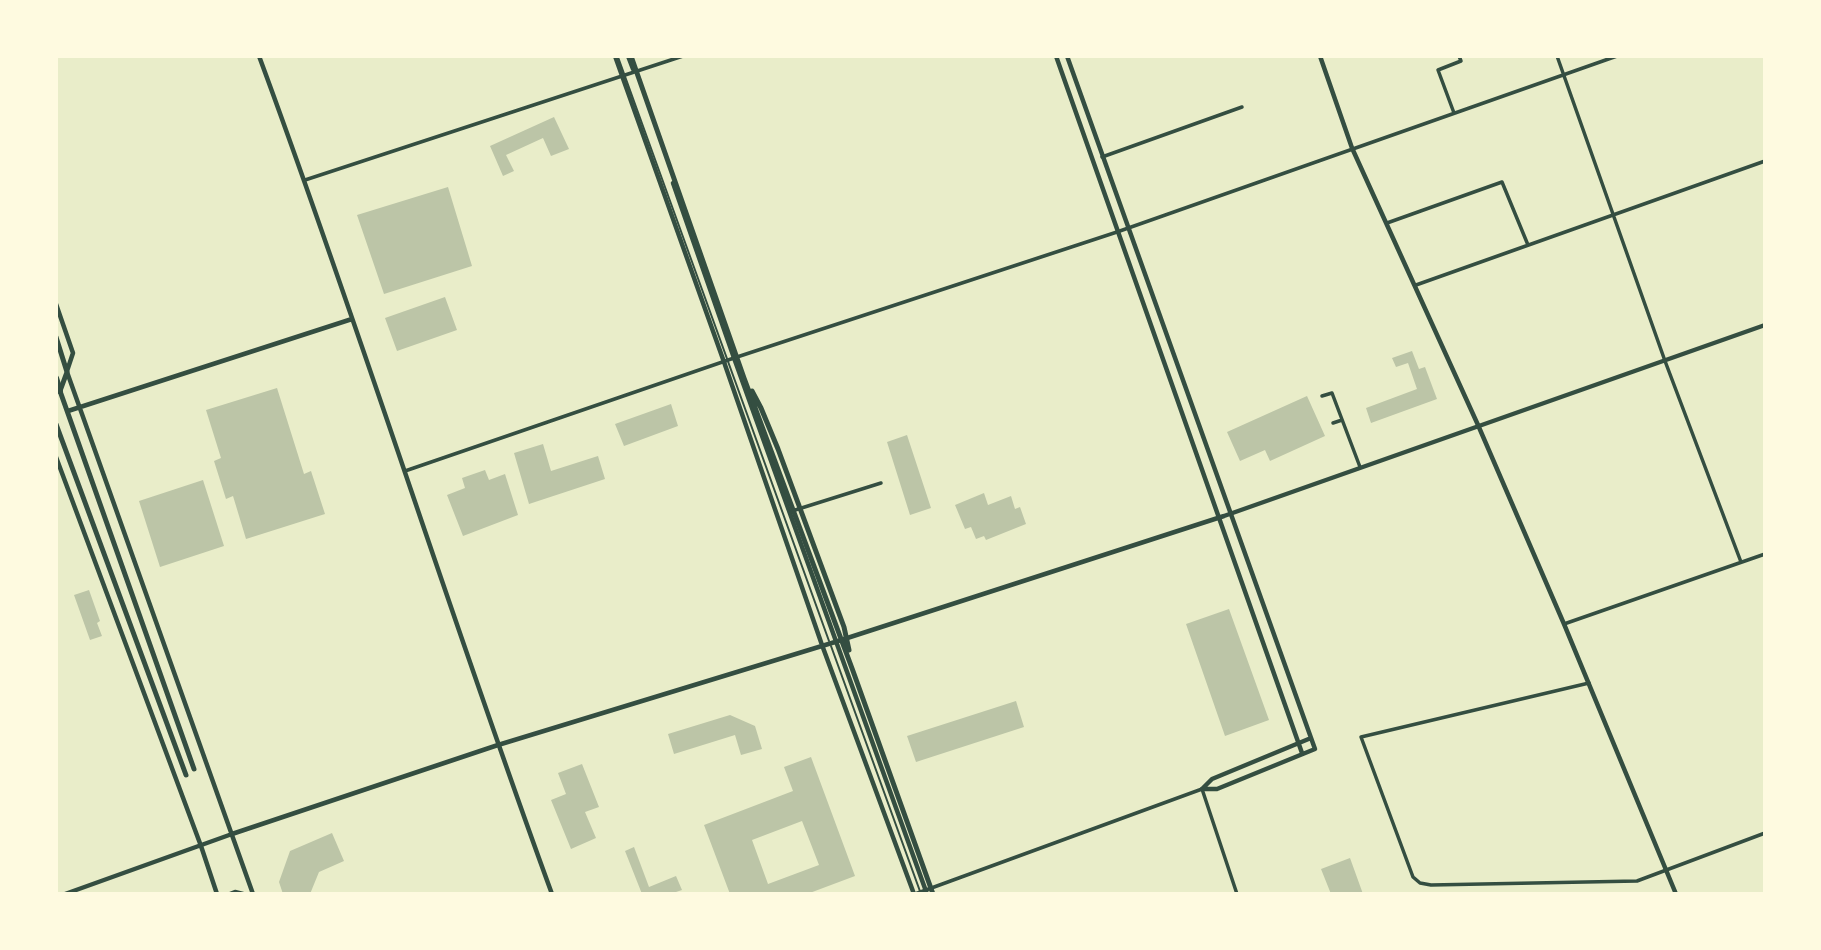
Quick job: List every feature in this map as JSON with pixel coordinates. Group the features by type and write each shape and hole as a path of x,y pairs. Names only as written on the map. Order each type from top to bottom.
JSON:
{"highway":[{"path":"56,378 61,391"}],"main road":[{"path":"629,56 933,894"},
{"path":"56,337 67,372 61,391 194,769"},
{"path":"734,358 761,408 778,449 844,627 853,671"},
{"path":"56,424 186,775"}],"street":[{"path":"259,56 305,180 498,745 552,894"},
{"path":"616,56 822,645 914,894 924,893 1202,789 1217,789 1315,749 1067,56"},
{"path":"629,56 924,893"},
{"path":"305,180 683,56"},
{"path":"1056,56 1302,753"},
{"path":"1320,56 1352,148 1479,425 1676,894"},
{"path":"1454,113 1438,70 1461,61 1459,56"},
{"path":"1557,56 1665,361 1741,562"},
{"path":"405,471 734,358 1127,229 1617,56"},
{"path":"1102,157 1242,107"},
{"path":"1416,285 1765,161"},
{"path":"1387,223 1502,182 1528,245"},
{"path":"56,304 73,353 67,372 79,408 253,894"},
{"path":"68,411 352,318"},
{"path":"65,894 232,834 498,745 835,642 1231,513 1765,325"},
{"path":"1322,396 1332,393 1360,467"},
{"path":"1333,423 1342,420"},
{"path":"56,457 217,894"},
{"path":"790,512 881,483"},
{"path":"1564,624 1765,554"},
{"path":"1589,683 1361,737 1413,877 1420,883 1431,885 1637,881 1765,833"},
{"path":"1202,789 1212,779 1311,738"},
{"path":"1202,789 1237,894"},
{"path":"230,894 243,894"}],"lane":[{"path":"616,56 924,893"}],"building":[{"path":"554,117 569,149 551,156 543,138 506,155 514,171 503,176 490,146"},
{"path":"448,187 472,266 384,294 357,215"},
{"path":"445,297 457,330 397,351 385,318"},
{"path":"1412,351 1419,369 1425,367 1437,399 1371,423 1366,408 1417,389 1408,363 1396,367 1392,358"},
{"path":"277,388 304,474 311,471 325,514 246,539 233,496 226,499 214,461 221,458 206,410"},
{"path":"1307,396 1325,436 1270,461 1265,450 1240,461 1227,432"},
{"path":"671,404 678,426 624,446 615,424"},
{"path":"907,435 931,508 910,515 887,442"},
{"path":"543,444 551,471 598,456 605,479 529,504 514,453"},
{"path":"485,470 489,480 505,474 518,515 463,536 447,495 465,488 462,478"},
{"path":"203,480 224,546 160,567 139,501"},
{"path":"984,493 988,505 1011,496 1015,509 1020,507 1026,524 986,540 984,536 976,539 971,527 965,529 955,505"},
{"path":"89,590 100,621 97,623 102,636 90,640 74,595"},
{"path":"1229,609 1269,720 1225,736 1186,624"},
{"path":"1016,701 1024,727 916,762 907,736"},
{"path":"730,715 755,726 762,749 741,755 735,735 674,754 668,734"},
{"path":"811,757 855,876 807,894 730,894 704,825 793,791 784,767","holes":["802,821 819,865 768,884 752,840"]},
{"path":"582,764 599,807 585,812 596,838 571,849 551,800 566,794 558,773"},
{"path":"332,833 344,861 319,872 310,894 283,894 279,882 290,851"},
{"path":"634,847 649,887 676,876 682,890 670,894 642,894 625,851"},
{"path":"1350,858 1363,894 1331,894 1321,869"}]}
